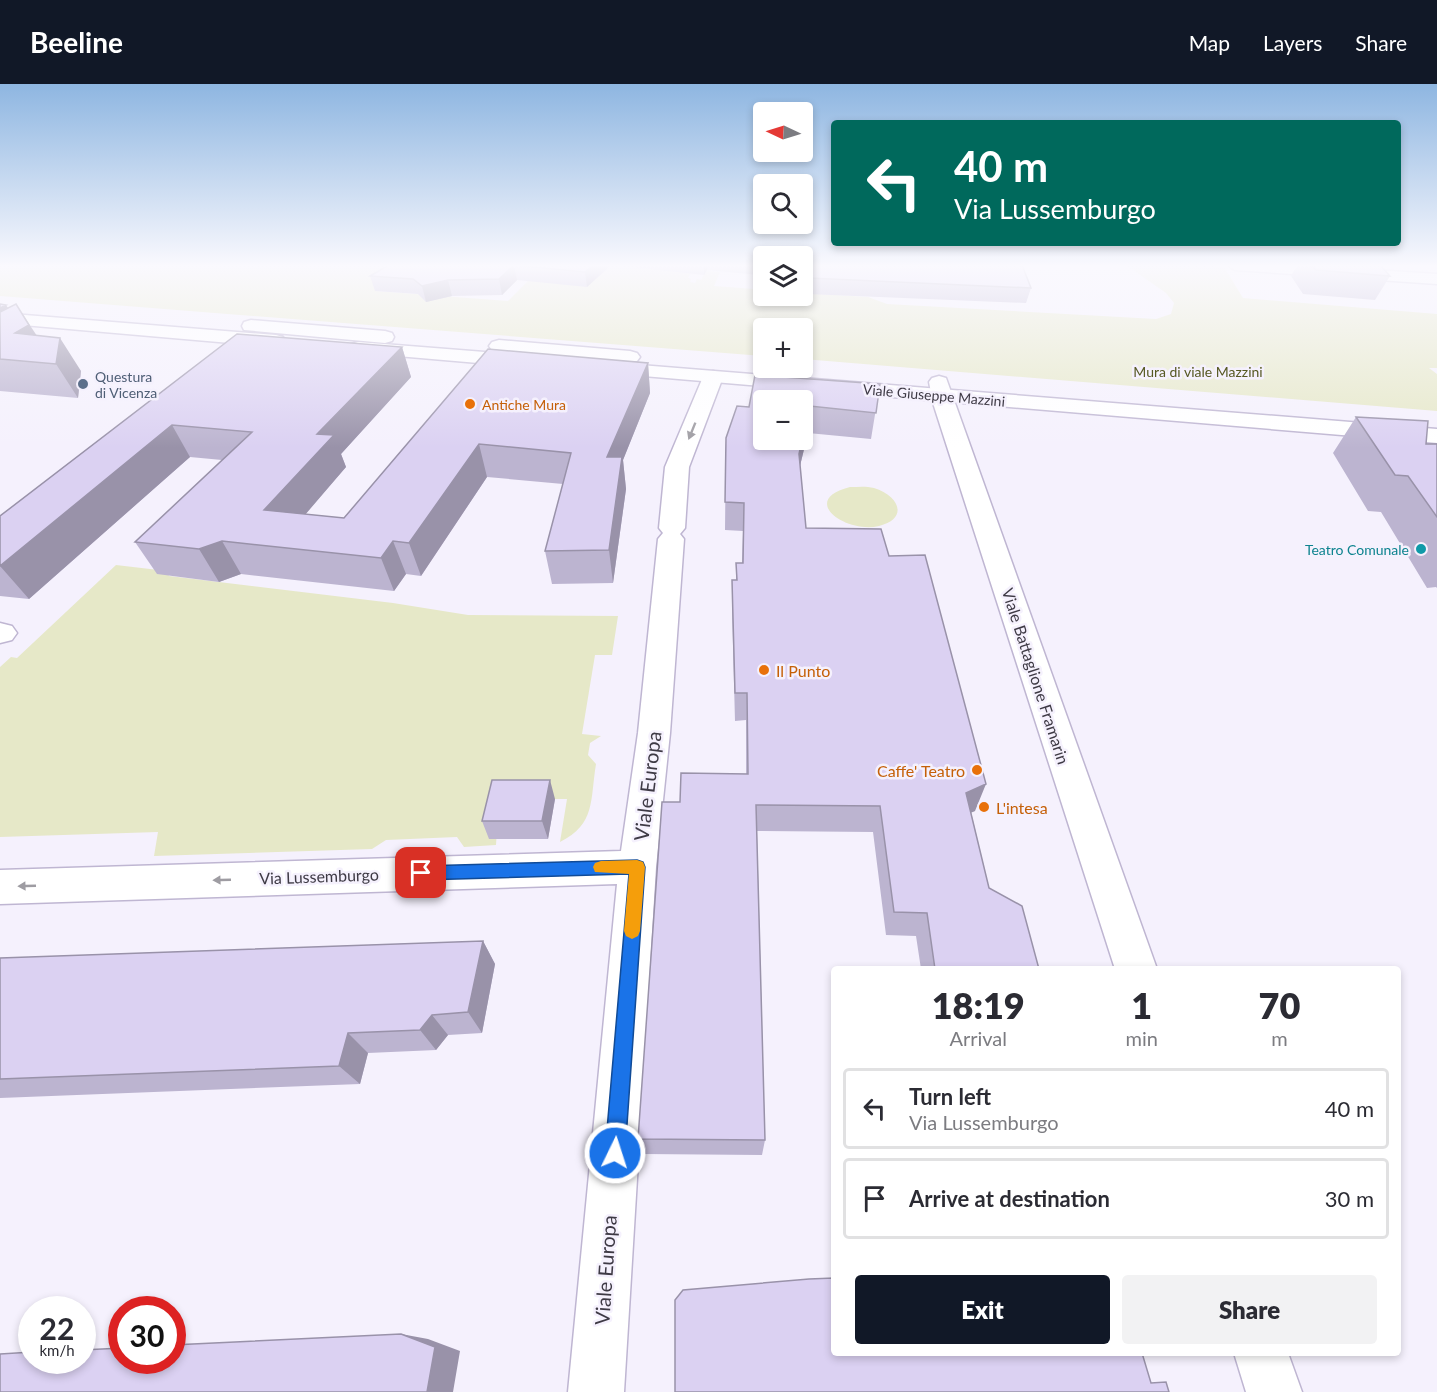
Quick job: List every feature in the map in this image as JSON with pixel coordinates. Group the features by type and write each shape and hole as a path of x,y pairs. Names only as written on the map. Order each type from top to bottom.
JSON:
{"main road":[{"name":"Viale Giuseppe Mazzini","path":"97,326 713,377 941,389 1437,423"},
{"name":"Viale Giuseppe Mazzini","path":"251,326 753,366"},
{"name":"Viale Giuseppe Mazzini","path":"813,373 941,389 1437,436"},
{"name":"Viale Europa","path":"596,1392 637,867 654,734 678,466 713,377"},
{"name":"Viale Battaglione Framarin","path":"941,389 1135,966"},
{"name":"Via Lussemburgo","path":"0,887 637,867"},
{"path":"1262,1356 1274,1392"}],"green space":[{"path":"382,326 753,326 753,355"},
{"name":"Mura di viale Mazzini","path":"813,326 1437,326 1437,368 1429,368 1437,374 1437,411 813,360"},
{"path":"850,487 874,488 882,491 894,501 897,507 895,518 879,526 866,527 842,521 828,507 828,500 835,493"},
{"path":"116,565 167,571 169,576 393,603 468,615 618,616 612,655 595,655 582,734 601,736 590,743 588,755 596,764 586,819 572,835 560,842 567,799 499,799 496,845 464,847 457,837 386,840 372,849 154,856 158,832 0,837 0,667 11,657 17,658"}],"building":[{"path":"0,326 27,326 15,333 60,338 56,364 0,359"},
{"path":"237,334 402,347 317,434 334,435 264,510 344,518 488,349 648,363 607,457 622,457 609,550 545,551 571,453 479,444 409,543 393,541 381,558 222,541 199,549 135,542 252,432 172,425 0,566 0,516"},
{"path":"754,378 797,378 880,384 876,413 813,406 813,390 753,390 753,450 800,450 806,528 881,529 889,556 925,555 986,784 966,793 989,888 1022,906 1038,966 935,966 927,913 894,912 880,806 756,805 765,1140 638,1139 662,802 680,802 681,773 748,774 747,693 735,693 732,580 737,580 736,563 743,563 744,503 725,502 726,438 737,406 749,407"},
{"path":"1356,417 1428,421 1426,444 1437,444 1437,517 1408,476 1395,475"},
{"path":"492,780 550,780 542,821 482,821"},
{"path":"483,941 468,1012 432,1015 420,1030 348,1033 339,1066 0,1079 0,958"},
{"path":"831,1278 831,1356 1143,1356 1151,1383 1166,1382 1169,1392 675,1392 675,1300 683,1290"},
{"path":"401,1334 435,1347 427,1392 0,1392 0,1354 18,1353 18,1374 96,1374 96,1349 108,1349 108,1374 186,1374 186,1344"}],"slow traffic":[{"path":"601,867 637,867 632,931"}],"place":[{"name":"Questura di Vicenza","path":"83,384"},
{"name":"Antiche Mura","path":"470,404"},
{"name":"Teatro Comunale","path":"1421,549"},
{"name":"Il Punto","path":"764,670"},
{"name":"Caffe' Teatro","path":"977,770"},
{"name":"L'intesa","path":"984,807"}],"route":[{"path":"421,873 637,867 615,1153"}]}
